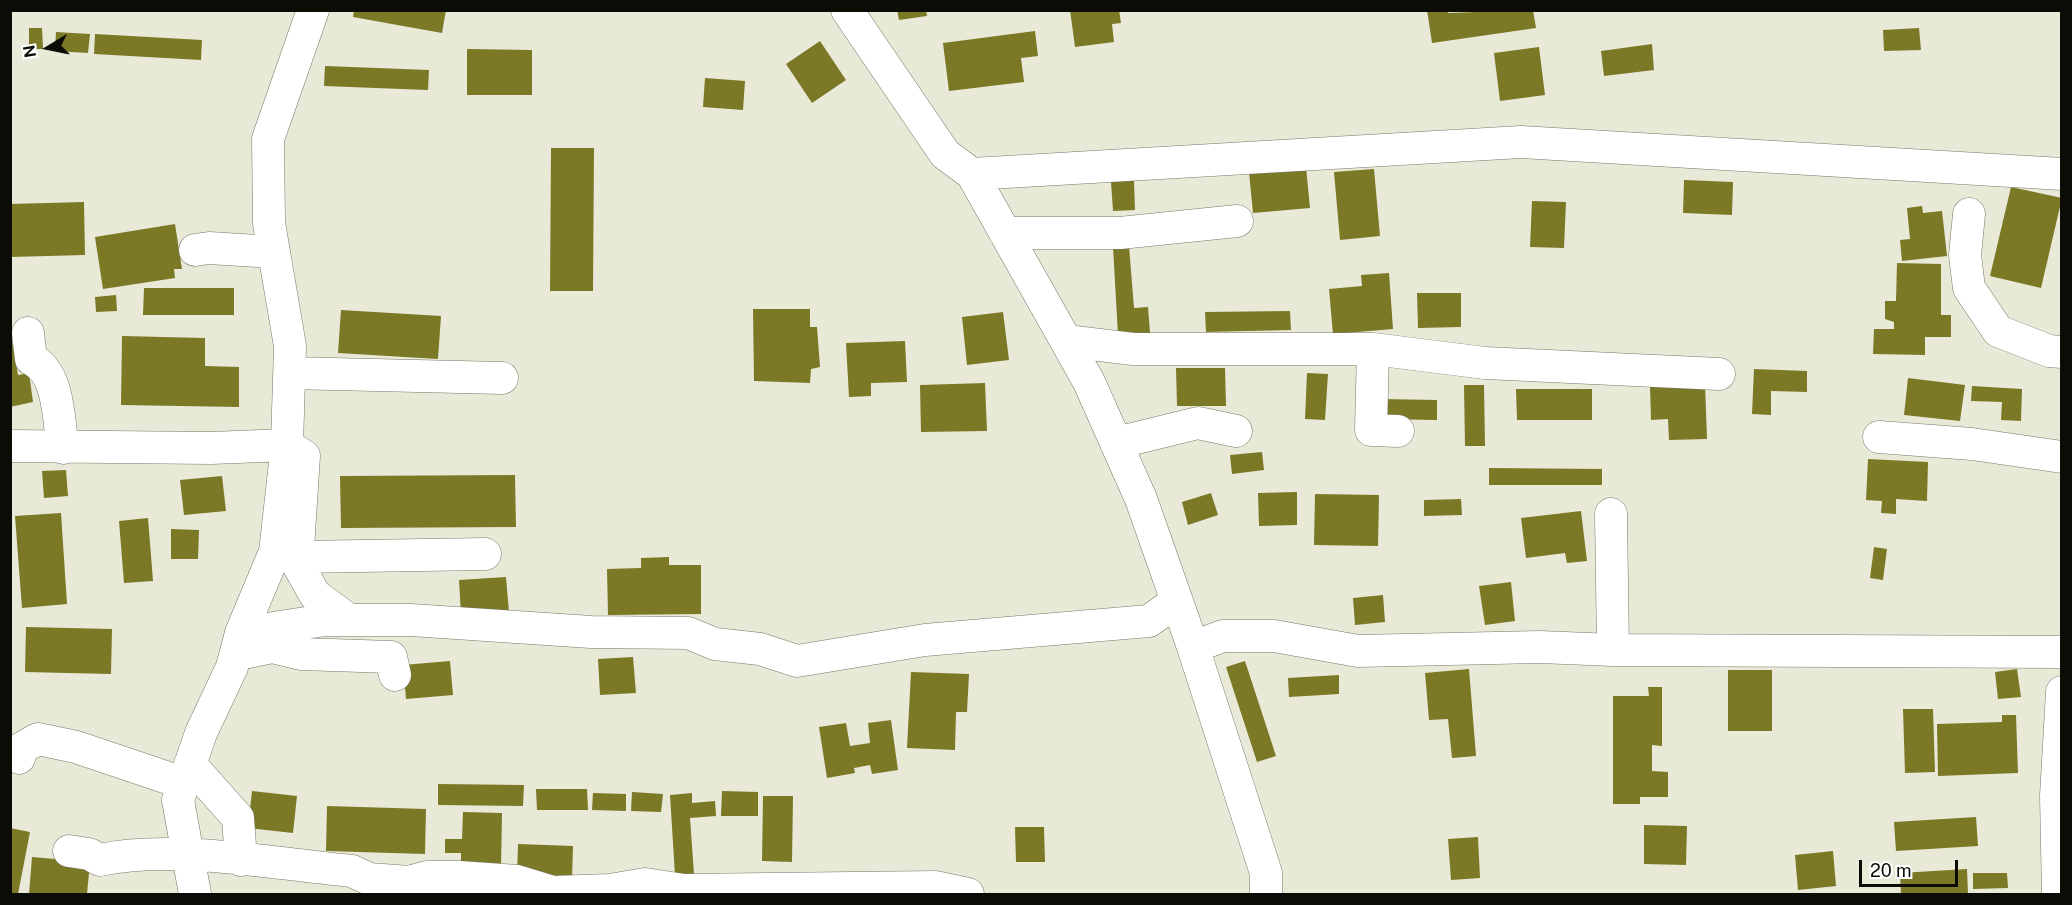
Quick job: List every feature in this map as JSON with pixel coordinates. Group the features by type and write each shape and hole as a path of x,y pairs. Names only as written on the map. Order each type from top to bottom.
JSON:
{"street":[{"path":"313,10 268,139 269,223 290,346 287,445 290,558 315,595 349,620"},
{"path":"847,10 945,154 972,174 1089,382 1141,499 1193,647 1272,887"},
{"path":"972,174 1521,142 2061,174"},
{"path":"1969,214 1965,255 1970,288 1998,331 2049,351 2061,352"},
{"path":"1005,233 1120,233 1238,221"},
{"path":"195,250 209,248 274,252"},
{"path":"28,333 31,359 42,364 52,383 63,448"},
{"path":"1066,341 1133,349 1373,349 1507,364 1719,374"},
{"path":"1373,349 1371,430 1398,431"},
{"path":"290,373 502,378"},
{"path":"1116,443 1198,423 1236,431"},
{"path":"1879,437 1971,444 2061,457"},
{"path":"10,446 211,448 287,445"},
{"path":"1611,514 1612,650"},
{"path":"290,558 484,554"},
{"path":"195,894 177,800 238,644 290,558"},
{"path":"238,644 325,620 411,620 591,632 688,633 716,644 760,649 797,662 925,640 1149,621 1177,601"},
{"path":"1193,647 1223,636 1274,636 1358,651 1530,647 1612,650 2061,652"},
{"path":"238,644 272,646 301,654 391,657 395,675"},
{"path":"2058,894 2056,796 2061,692"},
{"path":"19,758 22,748 38,740 187,773 238,818 241,860"},
{"path":"69,851 89,854 100,860 128,854 187,855 352,871 369,879 409,882 427,877 517,881 553,892 610,890 645,884 684,890 935,887 968,894"}],"building":[{"path":"354,10 446,10 442,33 353,17"},
{"path":"897,10 926,10 927,16 899,20"},
{"path":"1070,10 1119,10 1121,23 1112,24 1114,42 1075,47"},
{"path":"1427,10 1447,10 1448,13 1533,10 1536,28 1432,43"},
{"path":"29,28 42,28 43,49 29,49"},
{"path":"1919,28 1921,50 1884,51 1883,30"},
{"path":"1035,31 1038,56 1021,58 1024,82 949,91 943,43"},
{"path":"56,32 90,34 88,53 55,51"},
{"path":"95,34 202,40 201,60 94,54"},
{"path":"820,41 846,80 812,103 786,64"},
{"path":"1652,44 1654,70 1604,76 1601,51"},
{"path":"1539,47 1545,95 1500,101 1494,53"},
{"path":"467,49 532,50 532,95 467,95"},
{"path":"325,66 429,70 428,90 324,86"},
{"path":"705,78 745,81 743,110 703,107"},
{"path":"551,148 594,148 593,291 550,291"},
{"path":"1306,167 1310,208 1253,213 1249,172"},
{"path":"1374,169 1380,236 1340,240 1334,172"},
{"path":"1134,180 1135,210 1113,211 1111,182"},
{"path":"1684,180 1733,182 1732,215 1683,213"},
{"path":"2011,187 2062,198 2041,288 1990,276"},
{"path":"1532,201 1566,202 1564,248 1530,247"},
{"path":"84,202 85,255 10,257 10,204"},
{"path":"1922,206 1923,213 1942,211 1947,256 1902,261 1900,240 1910,239 1907,208"},
{"path":"175,224 182,269 174,269 175,278 103,289 95,237"},
{"path":"1129,246 1134,308 1148,307 1150,333 1118,335 1113,247"},
{"path":"1897,263 1941,264 1941,315 1951,315 1951,337 1925,337 1925,355 1873,354 1874,329 1894,329 1894,322 1885,319 1885,301 1896,301"},
{"path":"1389,273 1393,329 1333,334 1329,289 1362,286 1361,275"},
{"path":"144,288 234,288 234,315 143,315"},
{"path":"1417,293 1461,293 1461,327 1418,328"},
{"path":"116,295 117,311 96,312 95,297"},
{"path":"753,309 810,309 810,327 817,327 820,367 811,369 810,383 754,381"},
{"path":"341,310 441,316 438,359 338,353"},
{"path":"1290,311 1291,330 1206,332 1205,312"},
{"path":"1003,312 1009,360 967,365 962,317"},
{"path":"10,329 18,375 29,373 33,402 10,407"},
{"path":"122,336 205,338 205,366 239,367 239,407 121,405"},
{"path":"905,341 907,382 871,383 871,396 849,397 846,343"},
{"path":"1176,368 1225,368 1226,406 1177,406"},
{"path":"1754,369 1807,371 1807,392 1771,391 1771,415 1752,414"},
{"path":"1307,373 1328,374 1325,420 1305,419"},
{"path":"1908,378 1965,385 1960,421 1904,415"},
{"path":"985,383 987,431 921,432 920,385"},
{"path":"1705,384 1707,439 1669,440 1668,419 1651,420 1650,385"},
{"path":"1464,385 1484,385 1485,446 1465,446"},
{"path":"1972,386 2022,389 2021,421 2001,420 2002,402 1971,401"},
{"path":"1516,389 1592,389 1592,420 1517,420"},
{"path":"1380,399 1437,400 1437,420 1380,419"},
{"path":"1262,452 1264,470 1232,474 1230,455"},
{"path":"1868,459 1928,462 1927,501 1896,499 1896,514 1881,513 1882,501 1866,500"},
{"path":"1489,468 1602,469 1602,485 1489,485"},
{"path":"66,470 68,496 44,498 42,471"},
{"path":"515,475 516,527 341,528 340,476"},
{"path":"222,476 226,511 184,515 180,480"},
{"path":"1297,492 1297,525 1259,526 1258,493"},
{"path":"1211,493 1218,515 1188,525 1182,502"},
{"path":"1315,494 1379,495 1378,546 1314,545"},
{"path":"1461,499 1462,515 1424,516 1424,500"},
{"path":"1581,511 1587,561 1567,563 1565,553 1526,558 1521,518"},
{"path":"61,513 67,604 22,608 15,516"},
{"path":"148,518 153,581 124,583 119,521"},
{"path":"171,529 199,530 198,559 171,559"},
{"path":"1874,547 1887,549 1883,580 1870,578"},
{"path":"669,557 669,565 701,565 701,614 608,615 607,569 641,568 641,558"},
{"path":"506,577 509,612 461,615 459,580"},
{"path":"1511,582 1515,621 1485,625 1479,586"},
{"path":"1383,595 1385,622 1355,625 1353,598"},
{"path":"26,627 112,629 111,674 25,672"},
{"path":"633,657 636,693 600,695 598,659"},
{"path":"450,661 453,695 406,699 403,665"},
{"path":"1245,661 1276,756 1257,762 1226,667"},
{"path":"1469,669 1476,756 1452,758 1448,719 1429,720 1425,673"},
{"path":"2017,669 2021,697 1998,699 1995,672"},
{"path":"1728,670 1772,670 1772,731 1728,731"},
{"path":"911,672 969,674 967,712 956,712 955,750 907,748"},
{"path":"1339,675 1339,694 1289,697 1288,678"},
{"path":"1648,687 1662,687 1662,746 1652,745 1652,771 1668,772 1668,797 1640,797 1640,804 1613,804 1613,696 1649,696"},
{"path":"1903,709 1933,709 1935,772 1905,773"},
{"path":"2002,715 2016,715 2018,773 1938,776 1937,724 2002,722"},
{"path":"891,720 898,770 872,774 870,765 854,768 855,773 827,778 819,727 846,723 850,746 870,743 868,723"},
{"path":"438,784 524,785 523,806 438,805"},
{"path":"536,789 587,789 588,810 537,810"},
{"path":"252,791 297,796 293,833 248,828"},
{"path":"722,791 758,792 758,816 721,816"},
{"path":"632,792 663,794 661,812 631,811"},
{"path":"593,793 626,794 626,811 592,810"},
{"path":"692,793 692,803 715,801 716,816 690,818 694,874 675,875 670,795"},
{"path":"763,796 793,796 792,862 762,861"},
{"path":"327,806 426,809 425,854 326,851"},
{"path":"463,812 502,813 501,868 461,867 461,853 445,853 445,839 462,839"},
{"path":"1976,817 1978,846 1896,851 1894,822"},
{"path":"1644,825 1687,826 1686,865 1644,864"},
{"path":"1015,827 1044,827 1045,862 1016,862"},
{"path":"10,828 30,832 18,894 10,894"},
{"path":"1478,837 1480,878 1451,880 1448,839"},
{"path":"518,844 573,846 572,879 517,877"},
{"path":"1833,851 1836,886 1798,890 1795,855"},
{"path":"32,857 90,862 87,894 29,894"},
{"path":"1967,869 1968,894 1901,894 1900,873"},
{"path":"1973,873 2007,873 2008,888 1973,889"}]}
